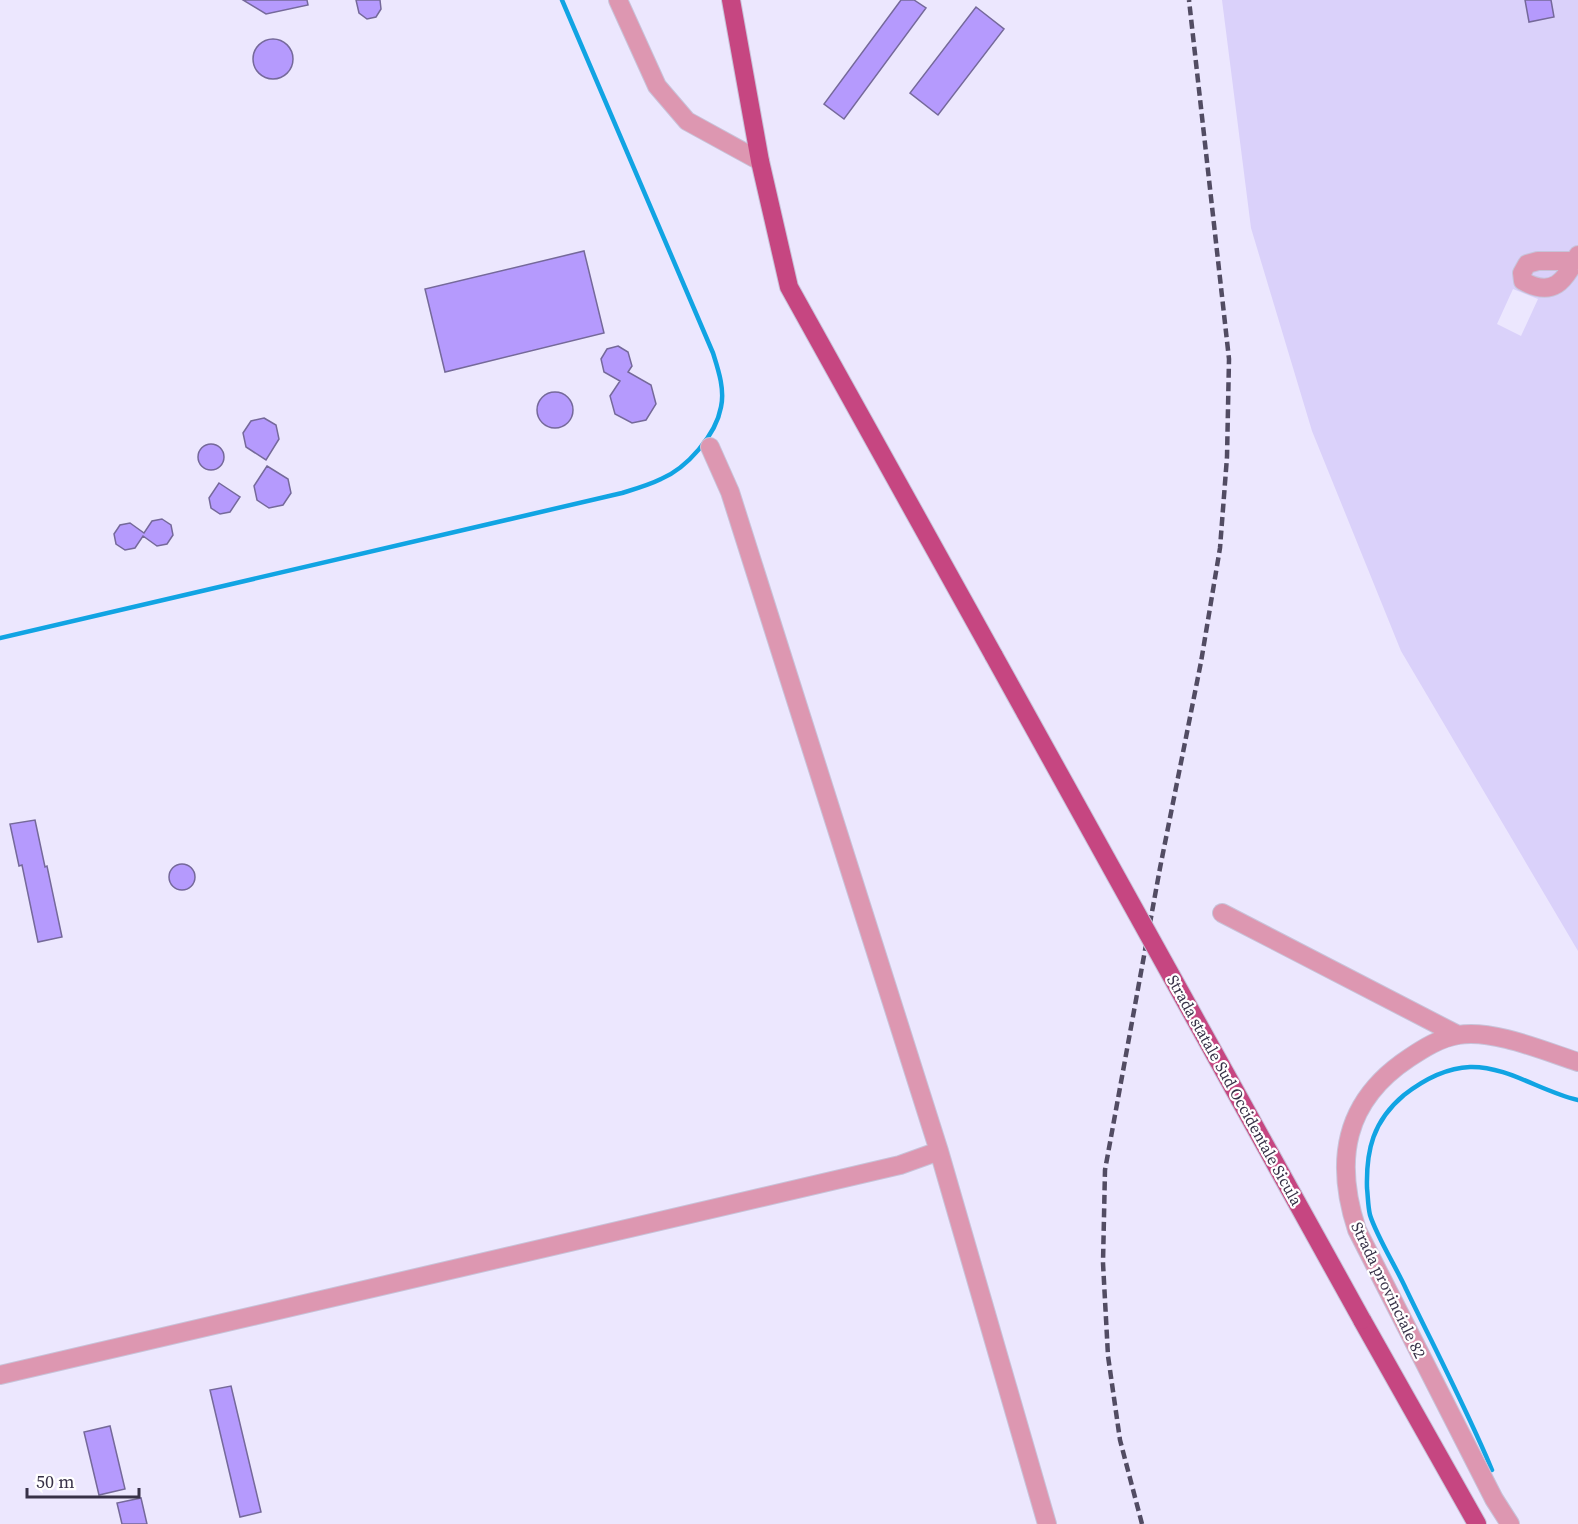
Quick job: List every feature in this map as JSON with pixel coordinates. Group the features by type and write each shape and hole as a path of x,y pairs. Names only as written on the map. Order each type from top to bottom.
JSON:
{"main road":[{"name":"Strada statale Sud Occidentale Sicula","path":"731,0 760,161 789,287 1477,1524"}],"street":[{"path":"618,0 657,86 687,121 760,161"},
{"path":"710,447 730,492 939,1151 1047,1524"},
{"path":"1222,913 1458,1035"},
{"name":"Strada provinciale 82","path":"1510,1524 1494,1499 1357,1230 1348,1203 1345,1173 1348,1141 1358,1112 1379,1082 1431,1044 1458,1035 1490,1035 1578,1062"},
{"path":"0,1375 900,1165 939,1151"}],"shaded area":[{"path":"1222,0 1578,0 1578,951 1401,651 1312,431 1251,228","holes":["1513,289 1538,299 1521,336 1497,324"]}],"building":[{"path":"243,0 307,0 308,5 266,14"},
{"path":"356,0 380,0 381,9 376,17 367,19 359,13"},
{"path":"901,0 914,0 926,8 844,119 824,104"},
{"path":"1525,0 1551,0 1554,17 1529,22"},
{"path":"976,7 1004,29 938,115 910,93"},
{"path":"273,39 287,45 293,59 287,73 273,79 259,73 253,59 259,45"},
{"path":"584,251 604,333 445,372 425,289"},
{"path":"618,346 628,352 632,366 628,372 651,385 656,404 646,420 632,423 615,414 610,396 620,381 604,372 601,359 607,349"},
{"path":"555,392 567,398 573,410 567,422 555,428 543,422 537,410 543,398"},
{"path":"264,418 276,425 279,439 266,460 246,447 243,433 251,421"},
{"path":"211,444 220,448 224,457 220,466 211,470 202,466 198,457 202,448"},
{"path":"267,466 288,479 291,493 283,505 269,508 257,500 254,486"},
{"path":"219,483 240,497 230,512 220,514 211,508 209,498"},
{"path":"162,519 171,525 173,535 167,544 157,546 143,536 135,548 125,550 116,544 114,534 120,525 130,523 144,533 152,521"},
{"path":"35,820 62,937 38,942 22,865 19,866 10,824"},
{"path":"182,864 191,868 195,877 191,886 182,890 173,886 169,877 173,868"},
{"path":"231,1386 261,1512 240,1517 210,1390"},
{"path":"110,1426 125,1489 99,1495 84,1432"},
{"path":"141,1498 147,1524 122,1524 117,1503"}],"waterway":[{"path":"0,638 622,493 671,474 699,449 713,429 721,407 722,386 717,366 562,0"},
{"path":"1492,1470 1461,1401 1373,1224 1369,1212 1367,1188 1370,1149 1378,1126 1393,1105 1419,1085 1452,1070 1470,1067 1497,1071 1578,1100"}],"railway":[{"path":"1142,1524 1120,1440 1108,1356 1103,1263 1105,1170 1160,868 1201,662 1220,548 1227,457 1229,359 1189,0"}]}
